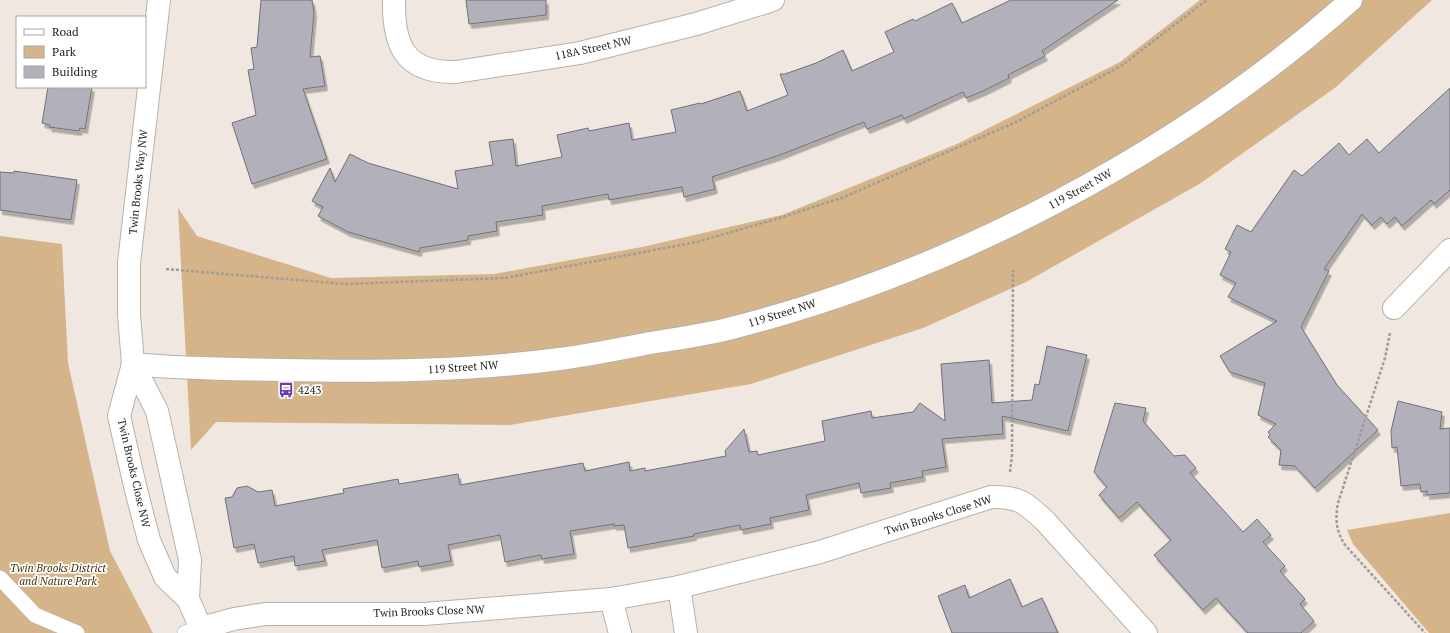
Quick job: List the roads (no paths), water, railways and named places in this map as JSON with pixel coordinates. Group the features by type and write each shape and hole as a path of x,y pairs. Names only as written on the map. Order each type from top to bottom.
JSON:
{"street":[{"name":"Twin Brooks Way NW","path":"133,364 129,315 129,263 159,0"},
{"name":"118A Street NW","path":"394,0 396,37 402,49 411,60 426,69 443,72 456,72 580,53 696,24 773,0"},
{"name":"119 Street NW","path":"133,364 170,368 354,371 464,369 561,359 719,331 812,304 895,276 1032,216 1113,170 1196,120 1308,39 1351,0"},
{"path":"1394,308 1450,250"},
{"name":"Twin Brooks Close NW","path":"133,364 120,416 135,486 149,540 165,577 188,599"},
{"name":"Twin Brooks Close NW","path":"133,364 157,411 190,560 188,599 196,631 234,619 265,614 424,614 611,599 679,587 820,552 991,497 1007,496 1029,506 1045,521 1146,633"},
{"path":"679,587 686,633"},
{"path":"611,599 620,633"}],"lane":[{"path":"0,578 35,615 77,633"}],"place":[{"name":"4243","path":"286,390"}],"park label":[{"name":"Twin Brooks District and Nature Park","path":"58,574"}]}
